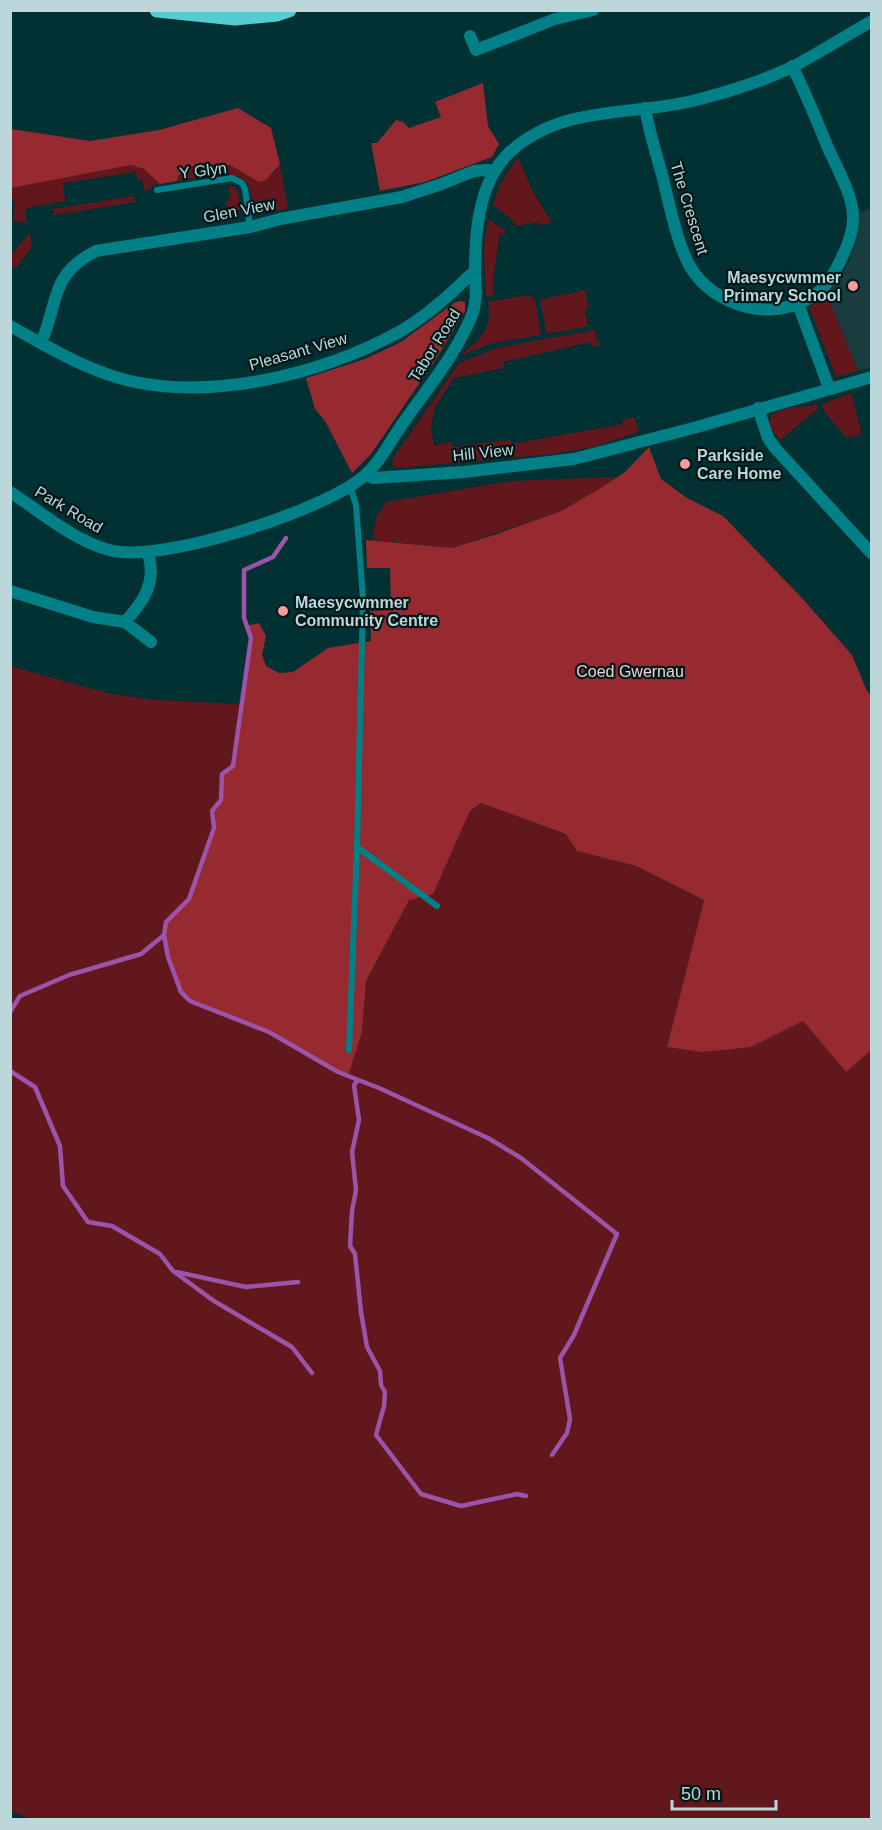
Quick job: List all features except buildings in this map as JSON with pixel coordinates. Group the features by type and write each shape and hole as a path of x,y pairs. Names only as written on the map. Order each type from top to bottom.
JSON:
{"main road":[{"path":"157,10 235,18 277,14 289,10"}],"street":[{"path":"470,36 477,50 555,20 592,10"},
{"name":"Tabor Road","path":"366,474 464,333 476,305 475,238 479,215 494,172 510,152 537,133 572,118 680,104 766,78 872,21"},
{"name":"The Crescent","path":"645,108 680,242 693,271 722,299 740,305 764,310 798,304 824,287 835,273 850,240 854,216 841,176 792,66"},
{"name":"Glen View","path":"41,343 61,281 83,258 96,252 250,227 280,219 402,197 481,170 494,172"},
{"name":"Pleasant View","path":"10,326 81,364 130,381 189,387 254,382 289,375 362,351 400,332 428,313 475,273"},
{"path":"798,304 829,388"},
{"name":"Hill View","path":"366,474 373,478 464,472 574,459 872,377"},
{"path":"758,408 768,438 872,554"},
{"path":"124,621 141,604 148,591 152,573 148,553 274,521 350,486 366,474"},
{"name":"Park Road","path":"10,492 50,519 92,543 110,550 148,553"},
{"path":"10,591 93,617 124,621 151,642"}],"lane":[{"name":"Y Glyn","path":"157,190 232,178 242,183 245,189 250,227"},
{"path":"349,1050 363,599 356,505 350,486"},
{"path":"357,848 437,906"}],"shaded area":[{"path":"518,157 531,188 552,223 540,225 539,222 517,226 493,205 500,184"},
{"path":"280,164 288,209 258,213 255,210 249,187 237,176 217,175 177,181 177,176 189,166 230,165 260,182 273,174"},
{"path":"131,165 144,169 160,184 151,185 152,189 144,190 142,179 137,179 136,172 63,183 65,201 26,208 26,223 13,221 15,202 11,201 10,188"},
{"path":"228,186 235,187 237,190 240,202 239,213 237,216 212,221 211,217 228,214 226,201 230,200"},
{"path":"134,196 135,202 54,215 53,209"},
{"name":"Maesycwmmer Primary School","path":"871,208 871,367 858,371 827,294 840,279 848,264 854,246 858,214"},
{"path":"489,219 508,233 500,234 493,277 493,296 486,297 484,248"},
{"path":"30,233 32,246 16,268 11,268 11,255"},
{"path":"585,290 589,308 585,309 588,326 547,334 540,300"},
{"path":"827,294 858,371 836,377 809,307"},
{"path":"529,295 535,300 541,335 493,343 460,354 479,339 487,326 488,302"},
{"path":"595,330 597,342 600,342 600,345 592,347 591,342 511,360 503,362 504,368 454,378 435,407 431,427 434,445 451,442 453,447 511,440 512,444 623,424 622,420 634,417 639,432 594,447 551,454 398,468 392,465 393,458 459,363 497,348"},
{"path":"851,393 862,434 847,438 825,413 822,404"},
{"path":"817,405 818,409 780,440 772,429 770,421 772,415 779,411"},
{"path":"616,477 597,491 561,511 452,548 372,540 376,518 386,502 512,481"},
{"path":"10,666 111,694 154,700 242,704 233,766 222,775 221,800 212,811 214,828 189,899 166,923 269,1032 338,1072 362,1032 366,981 409,899 433,893 470,811 481,803 566,834 577,851 636,866 704,900 667,1046 751,1047 803,1021 846,1072 871,1050 871,1819 34,1820 11,1811"}],"green space":[{"path":"483,83 488,126 499,144 492,157 425,182 380,191 371,143 377,143 396,120 403,122 409,128 441,117 435,102"},
{"path":"238,108 271,128 280,164 266,180 259,182 230,165 189,166 178,176 177,181 160,184 144,169 131,165 11,188 11,129 90,141 159,130"},
{"path":"460,301 465,302 465,311 436,359 371,454 352,473 325,421 315,409 306,378 365,359 401,342"},
{"name":"Coed Gwernau","path":"649,447 661,479 687,498 723,516 802,598 852,655 867,691 871,695 871,1050 846,1072 803,1021 751,1047 703,1052 667,1047 704,900 636,866 577,851 566,834 481,803 470,811 433,894 409,900 366,981 362,1032 348,1076 269,1032 190,1001 181,992 168,957 164,935 166,922 190,899 214,828 212,811 221,800 222,774 233,766 251,638 246,626 259,623 266,636 262,655 266,666 279,673 293,672 328,648 371,641 370,611 391,610 390,568 367,568 366,540 452,548 497,534 561,511 596,491 625,472"}],"waterway":[{"path":"286,538 273,557 244,570 244,618 251,638 233,766 222,774 221,800 212,811 214,828 189,899 166,922 164,935 168,957 181,992 190,1001 269,1032 338,1072 379,1088 488,1138 521,1158 617,1234 574,1335 560,1358 570,1419 567,1433 552,1455"},
{"path":"10,1012 20,996 69,975 141,954 164,935"},
{"path":"10,1071 35,1087 60,1146 63,1186 88,1222 112,1226 160,1254 173,1271 214,1301 292,1347 312,1373"},
{"path":"358,1080 354,1085 359,1120 352,1152 356,1190 350,1246 355,1254 367,1347 380,1371 381,1385 385,1392 384,1406 376,1435 421,1494 461,1506 517,1494 526,1496"},
{"path":"177,1272 246,1287 298,1282"}],"place":[{"name":"Maesycwmmer Primary School","path":"853,286"},
{"name":"Parkside Care Home","path":"685,464"},
{"name":"Maesycwmmer Community Centre","path":"283,611"}]}
